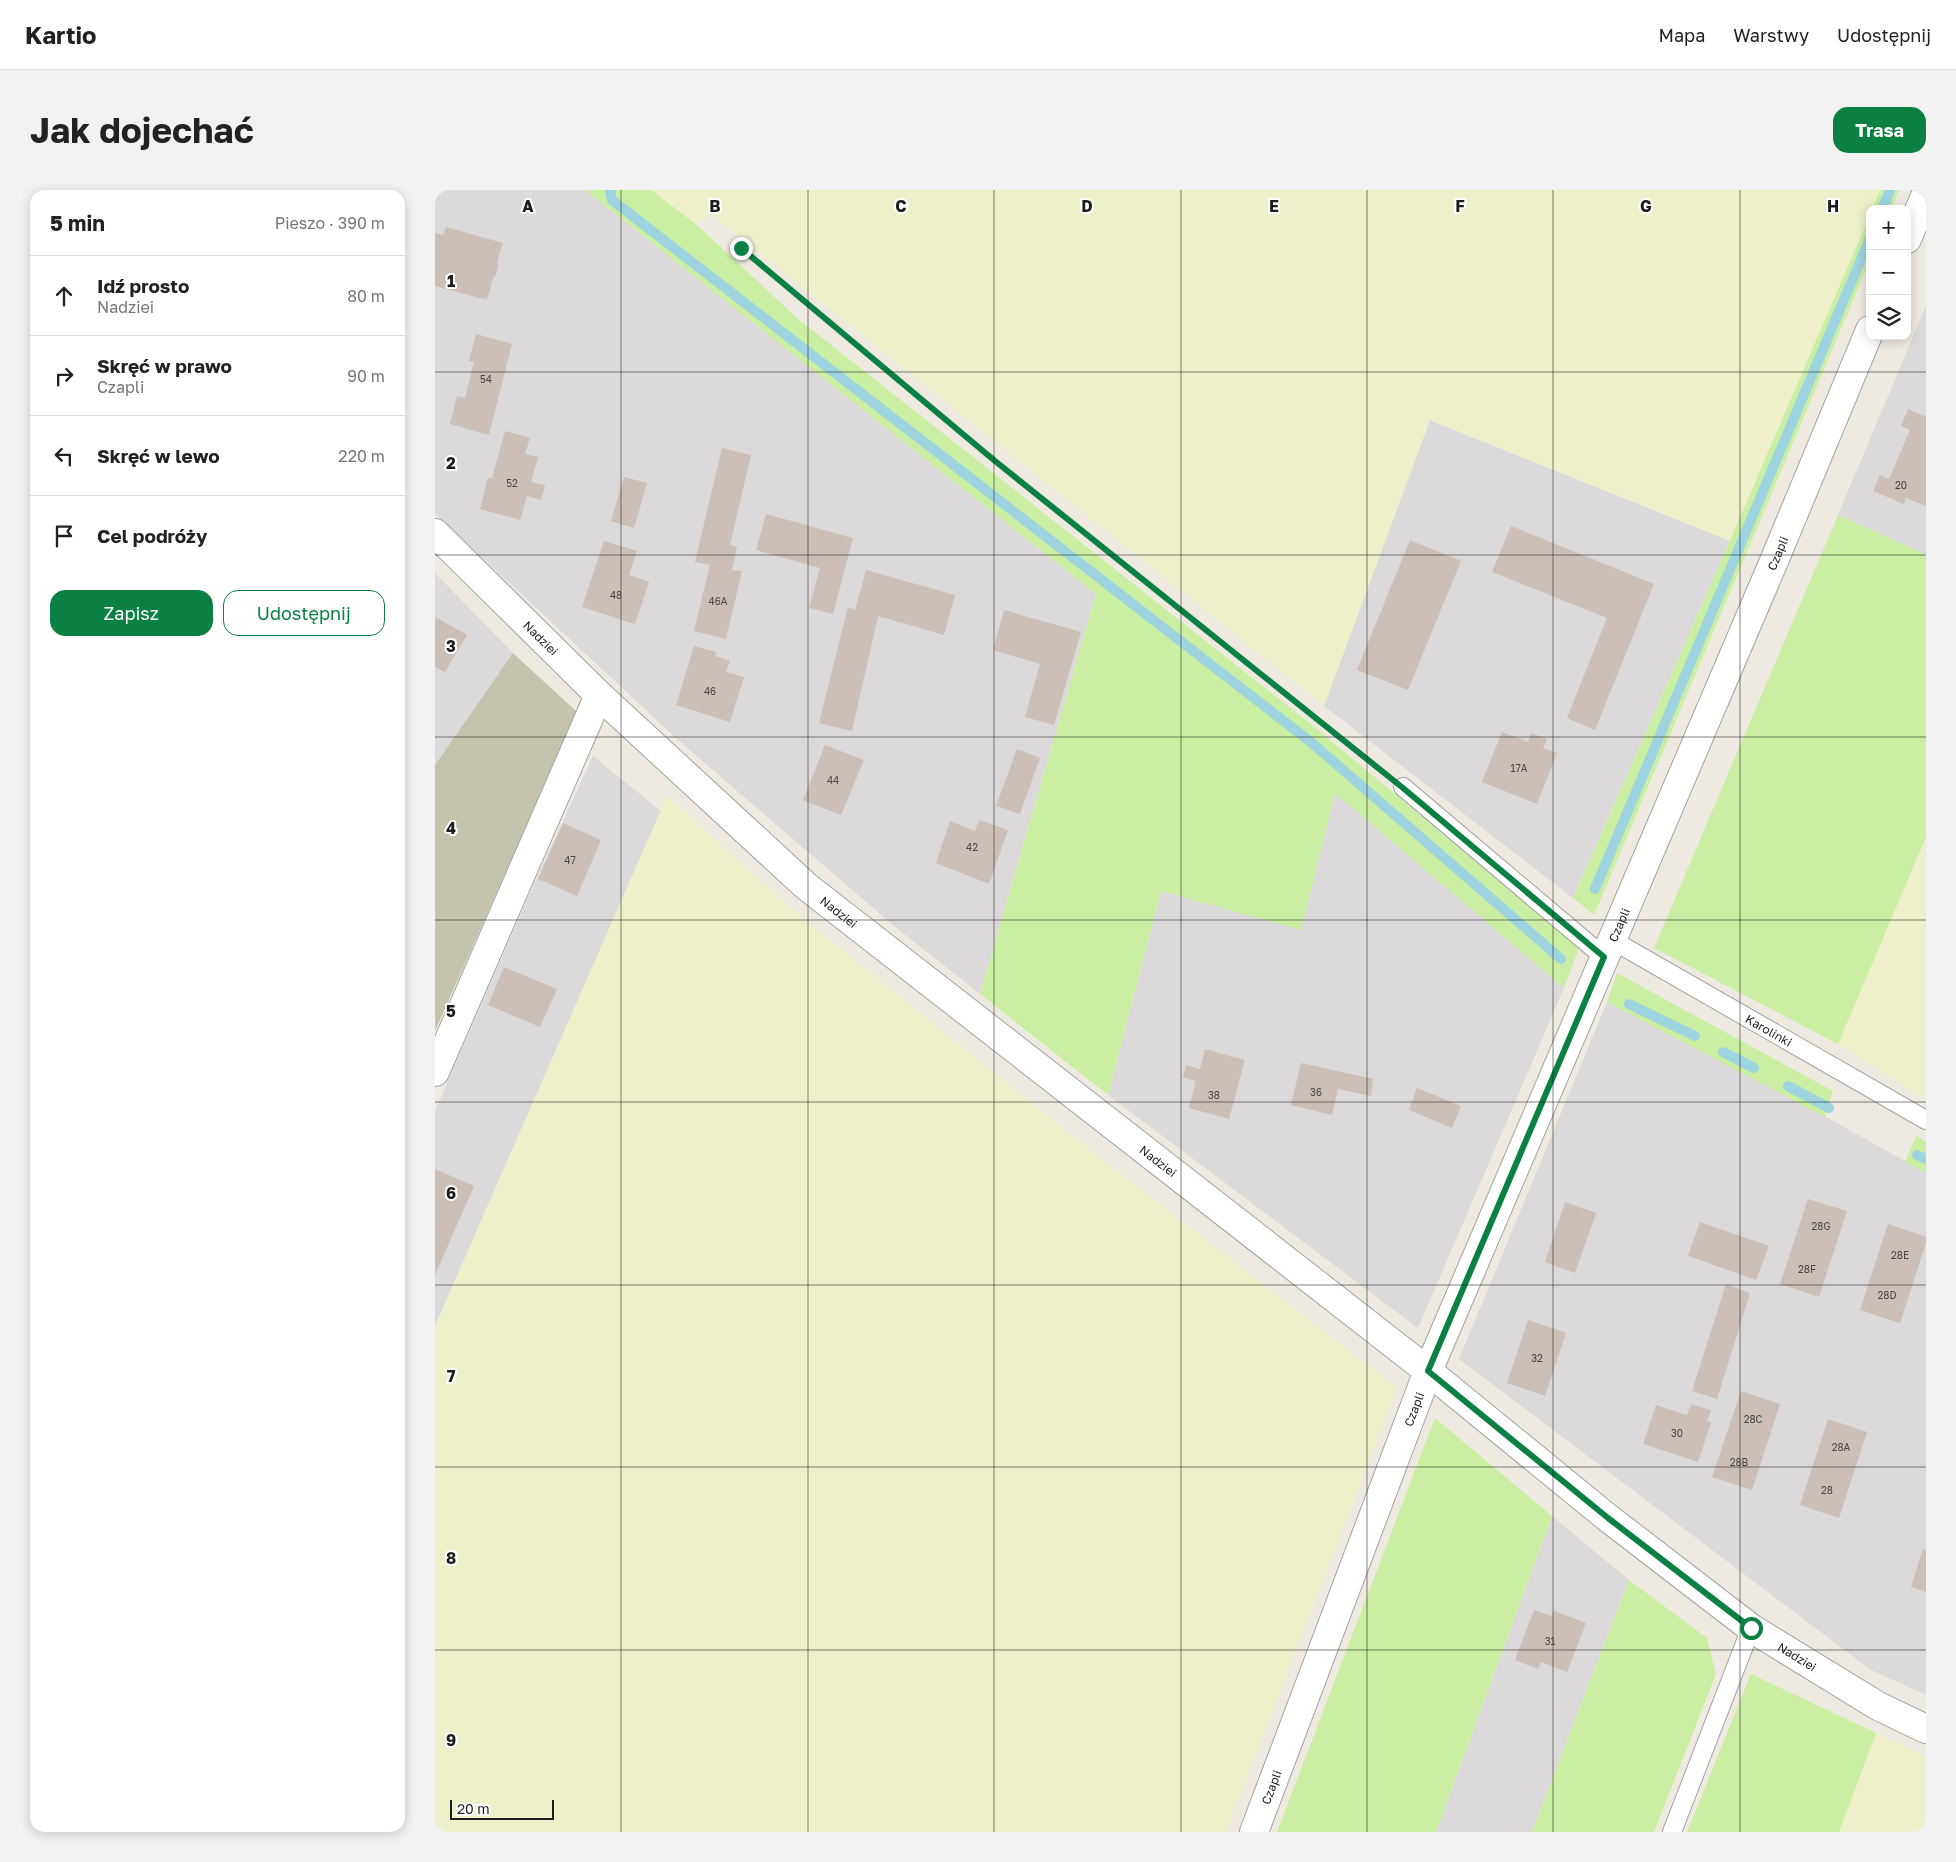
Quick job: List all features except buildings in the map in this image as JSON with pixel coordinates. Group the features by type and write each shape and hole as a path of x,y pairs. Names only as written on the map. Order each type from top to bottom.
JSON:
{"street":[{"path":"1911,230 1926,194"},
{"name":"Czapli","path":"1254,1832 1428,1371 1774,561 1866,340"},
{"name":"Nadziei","path":"435,533 599,695 806,886 1428,1371 1608,1518 1751,1628 1878,1706 1926,1729"},
{"path":"435,1072 599,695"}],"lane":[{"name":"Karolinki","path":"1403,788 1608,948 1926,1120"},
{"path":"1672,1832 1751,1628"}],"path":[{"path":"741,248 1003,468 1403,788"}],"shaded area":[{"path":"435,190 585,190 1096,594 980,994 894,926 677,739 435,514"},
{"path":"651,190 1880,190 1874,205 1866,205 1866,224 1730,541 1430,420 1324,706 710,213 697,225"},
{"path":"1926,306 1926,555 1838,515"},
{"path":"1430,420 1730,541 1573,898 1324,706"},
{"path":"435,573 513,653 435,765"},
{"path":"513,653 577,712 435,1031 435,765"},
{"path":"593,756 661,811 435,1326 435,1111 535,882"},
{"path":"1335,792 1564,988 1418,1328 1108,1095 1161,891 1301,929"},
{"path":"667,796 795,912 1090,1150 1397,1388 1226,1832 435,1832 435,1326"},
{"path":"1926,837 1926,1100 1838,1044"},
{"path":"1607,1002 1805,1105 1926,1173 1926,1695 1871,1670 1459,1359"},
{"path":"1552,1516 1629,1580 1532,1832 1436,1832"},
{"path":"1876,1733 1926,1756 1926,1832 1839,1832"}],"green space":[{"path":"585,190 651,190 697,225 797,318 1316,728 1579,948 1564,988 1335,793 1301,930 1161,891 1108,1095 980,994 1096,594"},
{"path":"1880,190 1899,190 1893,205 1874,205"},
{"path":"1866,224 1866,269 1594,915 1573,898 1730,541"},
{"path":"1838,515 1926,555 1926,837 1838,1044 1654,948"},
{"path":"1617,973 1833,1091 1825,1117 1607,1002"},
{"path":"1916,1136 1926,1142 1926,1173 1905,1162"},
{"path":"1435,1418 1552,1516 1436,1832 1277,1832"},
{"path":"1629,1580 1707,1638 1716,1674 1654,1832 1532,1832"},
{"path":"1751,1674 1876,1733 1839,1832 1687,1832"}],"waterway":[{"path":"610,190 612,200 1312,743 1561,959"},
{"path":"1884,205 1890,190"},
{"path":"1595,889 1866,247"},
{"path":"1629,1004 1695,1036"},
{"path":"1723,1052 1754,1068"},
{"path":"1788,1086 1829,1108"},
{"path":"1917,1155 1926,1159"}],"route":[{"path":"741,248 995,461 1403,788 1604,957 1428,1371 1608,1518 1751,1628"}]}
